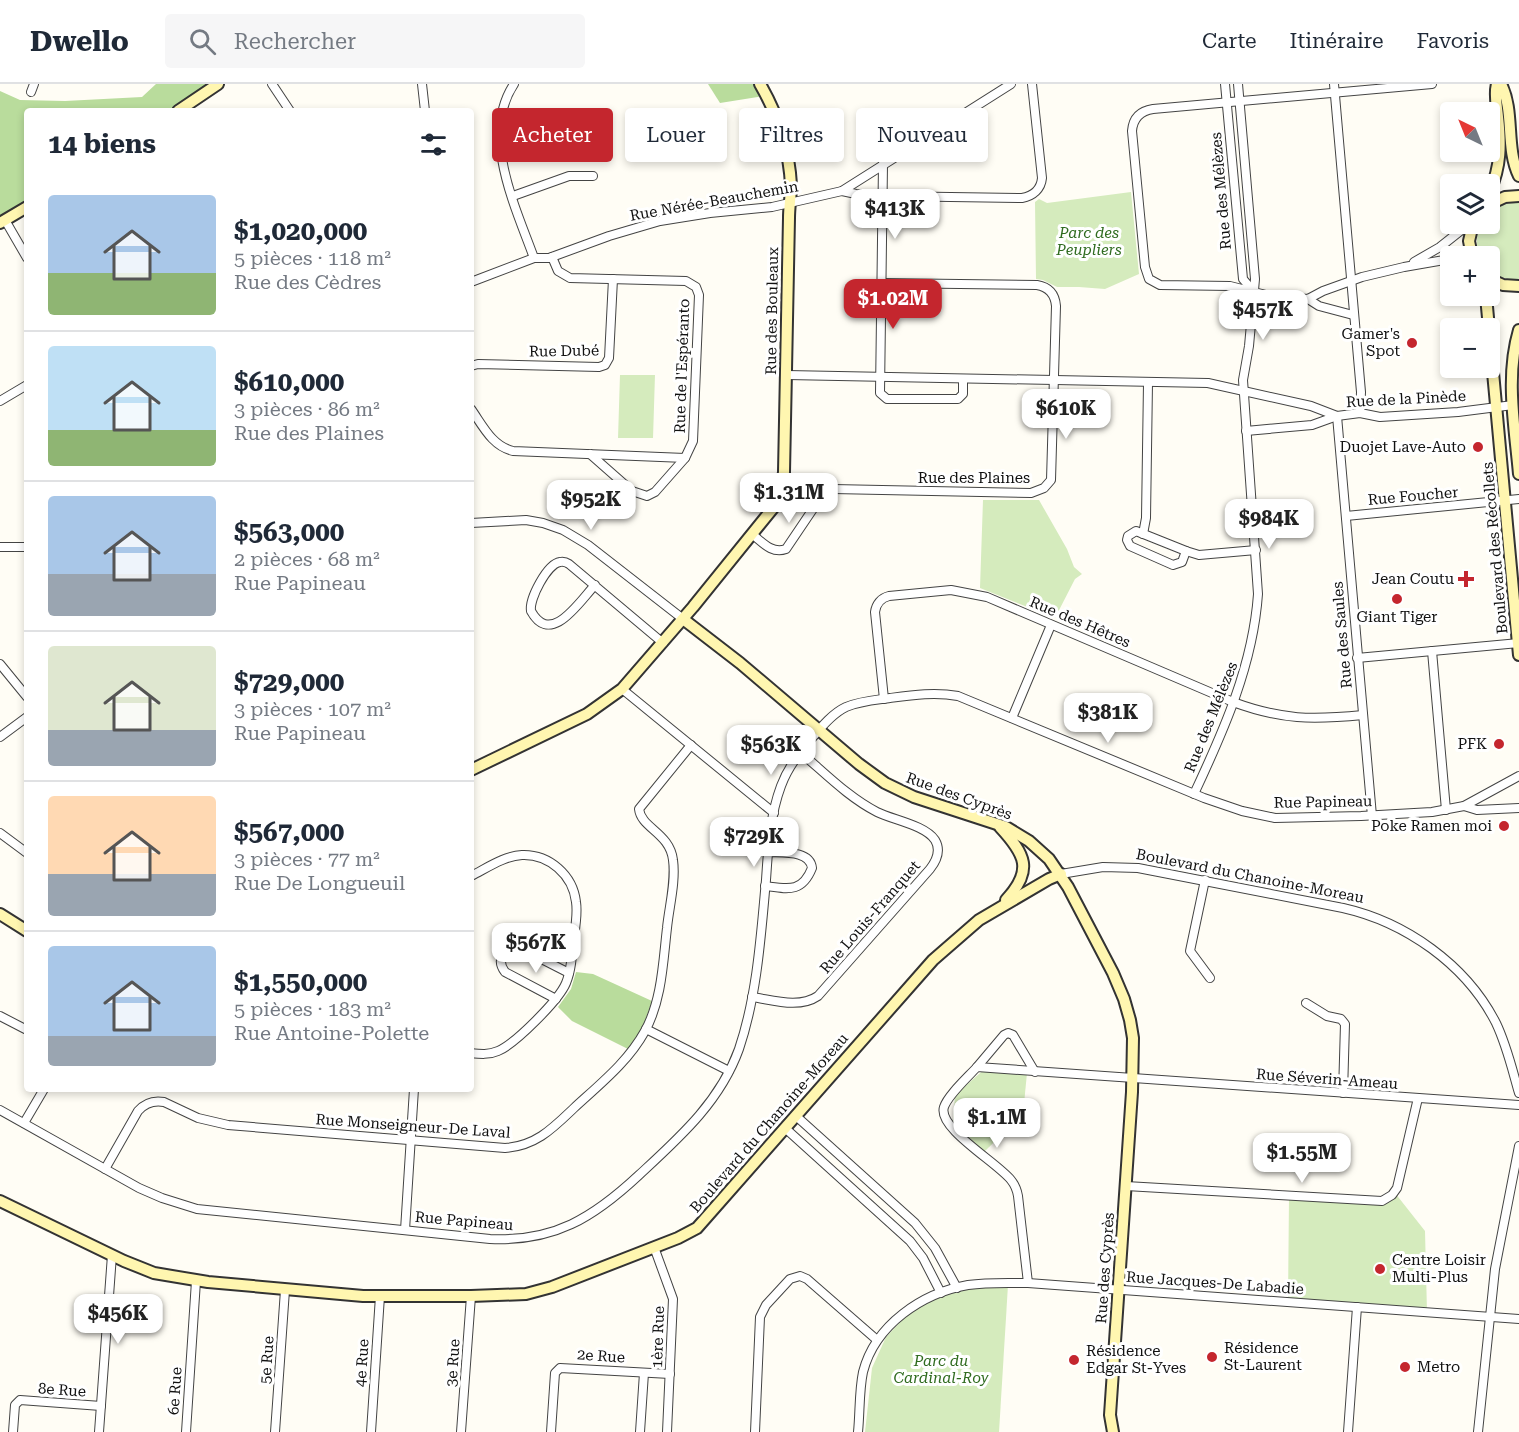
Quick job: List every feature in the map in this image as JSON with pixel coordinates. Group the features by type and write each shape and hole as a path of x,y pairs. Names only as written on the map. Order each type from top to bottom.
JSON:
{"street":[{"path":"182,108 218,84"},
{"path":"272,84 288,108"},
{"path":"423,84 425,108"},
{"path":"514,84 505,99 500,131 503,163 534,258"},
{"name":"Rue des Bouleaux","path":"474,769 587,714 622,689 663,643 773,508 783,488 790,181 782,128 760,84"},
{"name":"Rue Nérée-Beauchemin","path":"474,281 534,258 552,257 653,223 710,213 772,207 842,191 1011,84"},
{"path":"842,191 883,196 1022,198 1033,194 1042,178 1032,84"},
{"name":"Rue des Mélèzes","path":"1225,84 1242,279 1253,292"},
{"name":"Rue des Mélèzes","path":"1194,794 1246,667 1255,628 1258,594 1243,390 1255,279 1238,84"},
{"path":"1334,84 1361,392 1360,413"},
{"path":"1353,315 1319,306 1308,299 1278,297 1232,286 1160,285 1149,279 1145,267 1133,123 1138,114 1153,108 1432,84"},
{"path":"1499,84 1506,94 1511,157 1519,176"},
{"path":"1496,174 1501,152 1496,97 1499,84"},
{"path":"883,164 880,393 883,397 905,399 958,399 963,394 963,379"},
{"path":"513,196 569,176 593,176"},
{"path":"1500,199 1519,196"},
{"path":"24,209 3,221 24,253"},
{"path":"1404,267 1440,247 1458,234"},
{"name":"Rue de l'Espéranto","path":"552,257 558,271 565,276 686,281 698,289 693,441 685,458 655,492 647,496 632,491 590,454"},
{"path":"1308,299 1323,291 1351,282 1404,267 1440,260"},
{"name":"Rue Dubé","path":"474,365 599,367 605,365 609,358 613,279"},
{"name":"Rue des Plaines","path":"783,488 1038,491 1047,486 1052,477 1056,302 1047,288 1037,285 882,283"},
{"path":"1500,284 1519,286"},
{"name":"Boulevard des Récollets","path":"1487,306 1519,647"},
{"name":"Boulevard des Récollets","path":"1519,330 1511,371 1519,474"},
{"name":"Rue de la Pinède","path":"787,375 1208,383 1311,406 1337,416"},
{"path":"1143,534 1146,518 1149,383"},
{"path":"0,401 24,387"},
{"name":"Rue de la Pinède","path":"1246,431 1312,425 1337,416 1360,413 1380,417 1513,405"},
{"path":"474,413 491,438 503,448 518,451 685,458"},
{"name":"Rue des Saules","path":"1337,416 1372,816"},
{"path":"752,534 772,549 778,551 786,549 816,506 819,488"},
{"name":"Rue Foucher","path":"1346,516 1519,500"},
{"name":"Rue des Cyprès","path":"474,523 526,520 548,524 563,530 588,545 740,663 868,772 893,788 914,797 997,823 1034,844 1061,874 1113,973 1124,999 1132,1031 1133,1079 1119,1290 1110,1415 1105,1432"},
{"path":"1186,551 1182,561 1176,565 1129,545 1127,538 1136,531 1199,555 1256,550"},
{"path":"0,547 24,547"},
{"path":"595,585 557,624 541,623 531,611 531,602 538,586 549,570 558,562 564,561 595,585 663,643"},
{"name":"Rue des Hêtres","path":"884,699 877,604 886,597 945,590 964,591 987,597 1233,702 1270,714 1295,719 1363,715"},
{"path":"1012,718 1051,625"},
{"path":"1357,658 1432,651 1519,647"},
{"path":"1432,651 1446,810"},
{"path":"0,664 24,693"},
{"path":"622,689 774,813"},
{"name":"Rue Papineau","path":"0,1110 148,1192 197,1209 490,1239 518,1239 555,1233 573,1225 609,1202 683,1134 706,1109 729,1071 743,1037 752,998 768,852 774,813 783,780 800,752 819,729 847,706 884,699 947,694 965,698 1194,794 1242,811 1275,818 1372,816 1446,810 1464,806 1519,776"},
{"path":"0,737 24,719"},
{"name":"Rue Monseigneur-De Laval","path":"105,1169 138,1111 144,1105 155,1101 164,1102 198,1118 222,1124 505,1148 522,1146 538,1139 616,1070 646,1029 660,983 674,865 668,843 641,817 639,809 691,745"},
{"name":"Rue Louis-Franquet","path":"752,998 796,1003 818,996 930,869 938,855 936,843 928,833 871,808 845,790 800,752"},
{"path":"1464,806 1477,810 1519,808"},
{"path":"997,823 1017,847 1023,865 1019,884 998,909"},
{"path":"0,833 24,851"},
{"path":"765,886 788,889 796,887 804,882 812,868 805,856 768,852"},
{"path":"474,875 522,855 546,860 563,872 572,887 576,904 569,974 565,986 556,999 501,1050 487,1054 474,1053"},
{"name":"Boulevard du Chanoine-Moreau","path":"1061,874 1118,867 1146,869 1355,910 1390,924 1418,939 1457,972 1487,1008 1505,1044 1519,1093"},
{"path":"998,909 1061,874"},
{"path":"1205,880 1190,948 1192,955 1210,978"},
{"name":"Boulevard du Chanoine-Moreau","path":"0,1201 147,1271 196,1281 380,1296 471,1296 538,1291 654,1247 697,1228 933,960 969,928 998,909"},
{"path":"0,914 24,929"},
{"path":"556,999 505,972 500,964 502,955 508,948 518,947 569,974"},
{"path":"1306,1003 1327,1016 1341,1019 1345,1024 1343,1093"},
{"path":"0,1016 24,1028"},
{"path":"646,1029 729,1071"},
{"path":"1028,1283 1015,1185 1006,1174 951,1127 944,1116 944,1108 947,1101 976,1067 1008,1033 1013,1035 1035,1072"},
{"name":"Rue Séverin-Ameau","path":"976,1067 1519,1105"},
{"path":"24,1123 42,1092"},
{"path":"405,1230 414,1092"},
{"path":"1126,1186 1382,1201 1392,1195 1398,1184 1418,1098"},
{"path":"796,1116 910,1218 930,1240 957,1288"},
{"path":"784,1128 915,1246 941,1293"},
{"path":"1478,1432 1497,1256 1519,1146"},
{"path":"857,1193 868,1180"},
{"name":"1ère Rue","path":"654,1247 673,1299 667,1432"},
{"path":"99,1432 112,1256"},
{"path":"754,1432 759,1317 766,1305 790,1279 800,1276 807,1279 877,1340"},
{"name":"6e Rue","path":"186,1432 196,1281"},
{"name":"Rue Jacques-De Labadie","path":"858,1432 863,1371 877,1340 898,1317 941,1293 957,1288 982,1284 1028,1283 1519,1319"},
{"name":"5e Rue","path":"275,1432 285,1290"},
{"name":"4e Rue","path":"371,1432 380,1296"},
{"name":"3e Rue","path":"461,1432 471,1296"},
{"path":"1348,1432 1357,1307"},
{"name":"2e Rue","path":"551,1432 555,1373 558,1369 564,1367 670,1374"},
{"name":"1ère Rue","path":"640,1432 644,1373"},
{"name":"8e Rue","path":"13,1432 15,1405 20,1400 101,1406"},
{"name":"Rue des Cyprès","path":"1110,1415 1113,1432"}],"green space":[{"path":"156,84 213,84 176,108 24,108 24,207 0,222 0,91 20,100 65,101 142,97"},
{"path":"708,84 756,84 764,96 720,103"},
{"name":"Parc des Peupliers","path":"1131,192 1139,274 1105,289 1057,287 1036,279 1035,202 1039,199 1047,203"},
{"path":"1519,203 1519,280 1500,276 1500,246 1477,246 1478,234 1500,234 1501,205"},
{"path":"620,375 655,375 653,438 618,438"},
{"path":"983,500 1039,500 1067,549 1074,567 1082,574 1075,579 1055,618 980,588"},
{"path":"576,972 593,974 652,1001 643,1027 628,1049 572,1021 558,1007 571,989"},
{"path":"987,1067 1027,1073 1023,1114 984,1152 953,1122 955,1095"},
{"path":"1395,1193 1425,1231 1427,1312 1288,1301 1289,1197 1373,1203"},
{"name":"Parc du Cardinal-Roy","path":"1008,1285 999,1432 865,1432 872,1368 886,1337 906,1316 947,1290"}],"place":[{"name":"Gamer's Spot","path":"1412,343"},
{"name":"Duojet Lave-Auto","path":"1478,447"},
{"name":"Jean Coutu","path":"1466,579"},
{"name":"Giant Tiger","path":"1397,599"},
{"name":"PFK","path":"1499,744"},
{"name":"Poke Ramen moi","path":"1504,826"},
{"name":"Centre Loisir Multi-Plus","path":"1380,1269"},
{"name":"Résidence St-Laurent","path":"1212,1357"},
{"name":"Résidence Edgar St-Yves","path":"1074,1360"},
{"name":"Metro","path":"1405,1367"}]}
